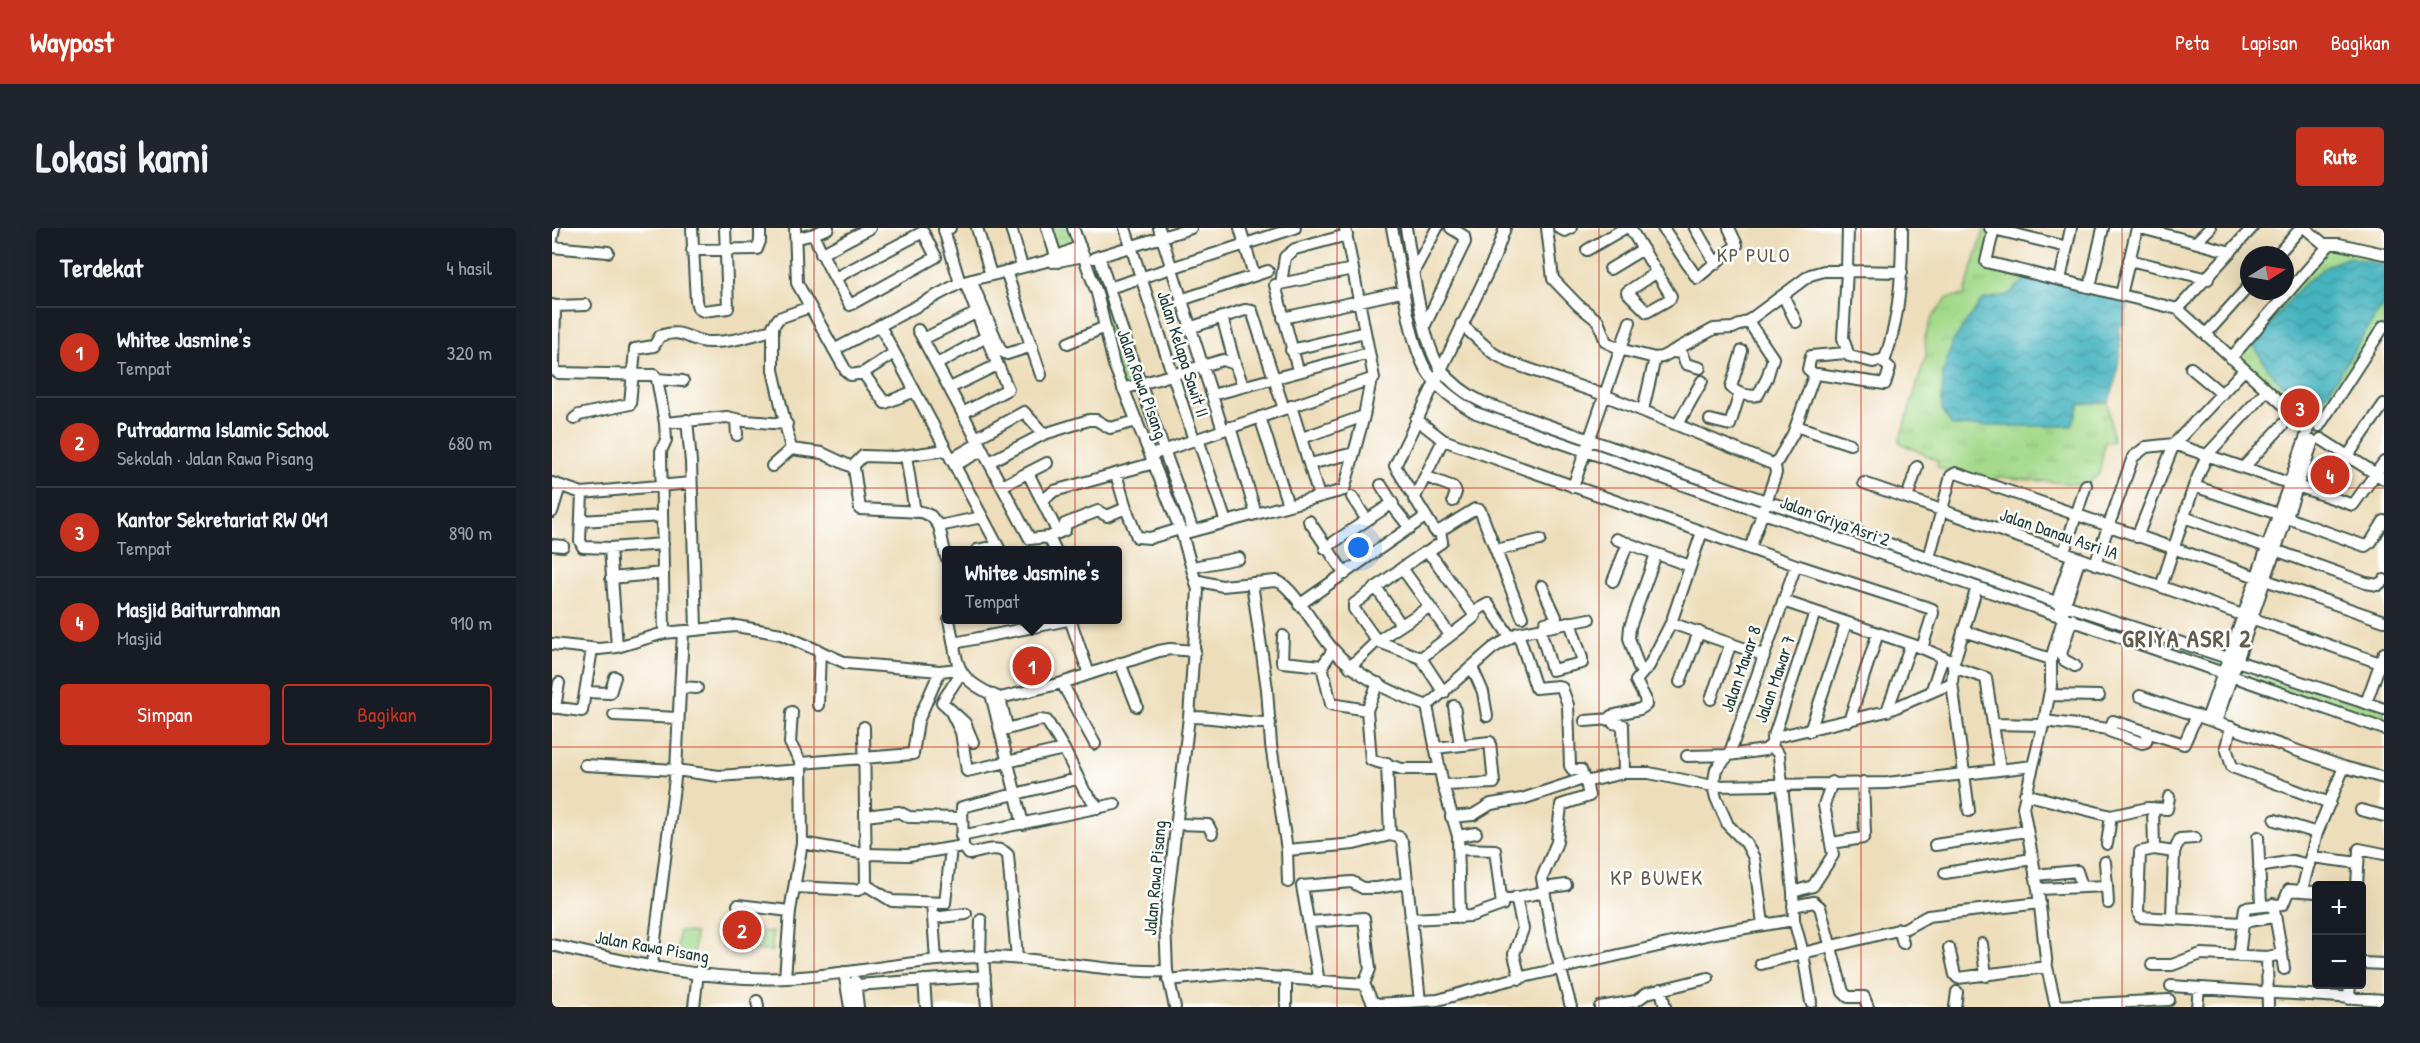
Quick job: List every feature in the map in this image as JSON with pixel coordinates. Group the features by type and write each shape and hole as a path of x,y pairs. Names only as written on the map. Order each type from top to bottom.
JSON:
{"street":[{"path":"552,240 554,228"},
{"path":"692,228 696,301 698,308 703,311 727,309 725,228"},
{"path":"692,250 757,249 760,228"},
{"path":"828,228 814,234 800,231 802,290 810,307 848,374 863,373 894,353"},
{"path":"821,254 870,228"},
{"path":"950,228 944,230 1008,389 963,413"},
{"path":"977,228 991,275"},
{"path":"1011,228 1022,267"},
{"path":"1047,228 1054,260"},
{"name":"Jalan Rawa Pisang","path":"552,945 651,964 744,978 785,978 936,960 981,957 1017,957 1167,975 1166,904 1189,717 1195,651 1196,580 1185,531 1123,388 1084,254 1073,228"},
{"name":"Jalan Kelapa Sawit II","path":"1125,228 1172,374 1226,522"},
{"path":"834,350 965,282 1084,254 1099,256 1131,247 1160,233 1191,228"},
{"path":"1240,228 1254,275"},
{"path":"1108,288 1295,228"},
{"name":"Jalan Griya Asri 2","path":"1392,228 1404,291 1437,374 1484,403 1587,446 1763,506 1929,558 2058,603 2384,709"},
{"name":"Jalan Griya Asri 2","path":"1406,228 1414,271 1420,331"},
{"path":"1414,271 1437,228"},
{"path":"1420,331 1465,242 1464,236 1451,228"},
{"path":"1504,228 1494,259 1437,374 1395,466 1425,517 1436,531 1440,531 1479,509 1522,616"},
{"path":"1547,228 1553,279 1578,305 1598,321 1605,341 1623,350 1655,358 1674,352 1714,329 1733,328 1748,321 1816,272 1902,273"},
{"path":"1559,228 1565,231 1571,228"},
{"path":"1587,250 1625,228"},
{"path":"1630,228 1657,272 1671,297 1648,312 1628,294 1628,290 1657,272"},
{"path":"1663,228 1695,278 1716,264 1737,245 1729,228"},
{"path":"1695,228 1716,264"},
{"path":"1846,353 1811,356 1808,369 1815,375 1885,384 1890,368 1882,361 1850,357 1846,353 1843,338 1848,228"},
{"path":"1882,361 1894,331 1902,273 1902,228"},
{"path":"2060,280 2071,228"},
{"path":"2090,287 2103,228"},
{"path":"2121,295 2139,228 2176,233 2196,242 2231,252"},
{"path":"2196,242 2210,228"},
{"path":"2178,309 2208,279 2252,228"},
{"path":"2286,246 2303,228 2320,243 2339,244 2384,254"},
{"path":"2067,247 1992,229 1986,262 2178,309 2292,415 2314,433 2380,476"},
{"path":"814,234 821,254 850,305 936,257 923,232 835,278"},
{"path":"1116,474 1137,537 1150,538 1226,522 1344,490 1364,416 1371,379 1374,378 1346,232 1295,249 1285,257 1281,284"},
{"path":"1160,233 1189,328 1256,513"},
{"path":"2232,358 2329,245"},
{"path":"552,247 608,252"},
{"path":"1610,269 1642,249"},
{"path":"1099,256 1138,384 1166,450 1185,531"},
{"path":"2129,260 2208,279"},
{"path":"1298,370 1275,285 1353,269"},
{"path":"1006,271 1041,375"},
{"path":"1181,300 1268,271"},
{"path":"965,282 1001,351 1007,354 1032,346"},
{"path":"1283,318 1404,291"},
{"path":"1783,295 1796,322"},
{"path":"2205,334 2240,296"},
{"path":"586,305 554,305 554,370 558,373 654,375 657,379 666,440 661,446 664,633"},
{"path":"791,449 773,370 773,330 779,318 810,307"},
{"path":"1189,328 1248,309 1253,314 1274,377 1302,438 1319,496"},
{"path":"976,313 921,335 1030,539 1053,535 1065,530 1065,524 1098,511 1107,516 1126,508"},
{"path":"1222,317 1243,386"},
{"path":"1742,351 1731,383 1733,390 1753,396 1760,394 1773,359 1748,321"},
{"path":"1573,487 1604,395 1623,350 1630,322"},
{"path":"1461,324 1493,353 1509,362 1643,410 1775,465"},
{"path":"880,326 998,546"},
{"path":"1993,724 2044,723 2109,729 2112,721 2184,744 2207,719 2227,674 2281,516 2314,433 2379,342 2384,326"},
{"path":"1068,343 1104,327"},
{"path":"574,419 579,415 630,404 635,349 654,346 659,337 665,334 686,333 700,342 713,342 773,330"},
{"path":"1291,350 1365,332"},
{"path":"937,364 986,338"},
{"path":"1674,352 1681,353 1686,364 1700,368"},
{"path":"1212,395 1298,370 1369,353"},
{"path":"1643,410 1655,358"},
{"path":"1123,388 1202,364 1223,360 1235,364"},
{"path":"950,388 998,364"},
{"path":"2192,368 2222,394"},
{"path":"2137,537 2174,444 2244,370"},
{"path":"863,373 884,403 915,391"},
{"path":"1750,549 1776,473 1775,465 1796,426 1815,375"},
{"path":"657,379 683,381"},
{"path":"1042,501 1054,491 1116,474 1152,459 1166,450 1371,379"},
{"path":"1678,424 1702,381"},
{"path":"2161,587 2194,486 2207,455 2266,391"},
{"path":"1710,420 1730,425 1740,393"},
{"path":"2349,454 2384,404"},
{"path":"852,467 863,456 951,458 979,444 1024,412 1044,434"},
{"path":"2244,467 2292,415"},
{"path":"1302,438 1364,416"},
{"path":"665,423 723,417 787,424"},
{"path":"1260,417 1288,505"},
{"path":"736,419 737,435"},
{"path":"1416,419 1443,440 1796,565 1932,609 1934,613 1887,711"},
{"path":"687,420 696,629"},
{"path":"989,462 1044,434 1089,420 1096,420 1110,428 1137,421"},
{"path":"1796,426 1850,444"},
{"path":"1414,499 1427,477 1443,440"},
{"path":"2095,564 2133,457 2146,447 2174,444 2353,505 2380,476 2384,462"},
{"path":"772,466 791,449 822,453 852,467 856,476 860,509 915,512 931,516 939,526 944,546"},
{"path":"1310,464 1354,453"},
{"path":"906,456 915,512"},
{"path":"1002,486 1047,463"},
{"path":"1907,498 1917,467"},
{"path":"1028,473 1042,501 1054,546"},
{"path":"1929,558 1951,476 1956,473 2108,528 2384,621"},
{"path":"1427,477 1453,487 1456,492 1454,501"},
{"path":"552,512 556,484 582,493 691,483"},
{"name":"Jalan Danau Asri IA","path":"1864,483 2161,587 2382,658"},
{"path":"1381,485 1410,528"},
{"path":"2075,666 2064,660 2061,654 2068,617 2058,603 2067,598 2074,515 2086,485"},
{"path":"2194,486 2365,546 2371,542 2384,521"},
{"path":"582,493 580,541 583,548 663,544"},
{"path":"1352,497 1367,520"},
{"path":"1326,548 1393,504"},
{"name":"Jalan Griya Asri 2","path":"1763,506 1870,552 2068,617 2384,729"},
{"path":"581,521 662,516"},
{"path":"939,526 982,517"},
{"path":"1299,604 1425,517"},
{"path":"2184,517 2366,583 2378,585 2384,580"},
{"path":"1309,521 1345,574"},
{"path":"1440,531 1442,543 1402,568 1353,606 1377,641 1421,658 1444,693"},
{"path":"1611,719 1615,713 1640,709 1646,705 1646,698 1636,681 1649,666 1671,622 1702,532"},
{"path":"1616,539 1690,566"},
{"path":"1496,550 1540,540"},
{"path":"1613,581 1628,543"},
{"path":"610,548 617,647"},
{"path":"1421,658 1474,617 1473,612 1434,559 1426,553"},
{"path":"1644,671 1639,668 1629,632 1656,554"},
{"path":"1193,567 1239,558"},
{"name":"Jalan Mawar 8","path":"1713,786 1717,766 1729,755 1796,565"},
{"path":"1402,568 1450,635"},
{"path":"611,578 663,573"},
{"path":"1196,580 1222,586 1282,582 1333,650 1350,667 1427,706"},
{"path":"1252,583 1271,745 1287,850 1288,882"},
{"path":"1427,706 1493,648 1515,634 1556,619 1542,586"},
{"path":"1376,587 1401,625"},
{"path":"1969,812 1952,682 1954,664 1977,587"},
{"path":"1784,601 1917,646 1983,675 1987,679 2000,769"},
{"path":"1473,612 1488,604 1515,634 1536,688 1560,686 1569,710 1570,766 1572,770 1581,770 1589,796 1561,805 1557,842 1542,876 1560,969 1571,1007"},
{"path":"1350,667 1377,641 1429,607"},
{"name":"Jalan Mawar 7","path":"1729,755 1760,751 1771,741 1815,612"},
{"path":"2068,617 2051,659 2049,695 2044,723 2025,794 2023,815 2038,889 2047,966 2056,1007 2168,1004 2172,965"},
{"path":"1515,634 1589,619"},
{"path":"1540,629 1552,670 1576,666 1582,663 1582,658 1570,622"},
{"path":"1671,622 1763,655"},
{"path":"1810,731 1846,623"},
{"path":"951,624 959,671 942,701 966,723 972,743 964,769 967,771 1064,749"},
{"path":"954,643 1048,624"},
{"path":"1072,624 1089,674"},
{"path":"552,644 592,649 617,647 664,633 736,626 781,634 839,660 854,664 889,663 959,671 996,696 1007,729 1012,761"},
{"path":"1963,631 2051,659"},
{"path":"651,964 676,770 683,632"},
{"path":"1680,682 1699,632"},
{"path":"1849,721 1878,633"},
{"path":"1283,636 1282,662 1322,666"},
{"path":"1711,699 1731,643"},
{"path":"559,683 554,708 581,712 592,649"},
{"path":"996,696 1062,683 1165,649 1195,651"},
{"path":"1333,650 1322,666 1331,704 1367,710"},
{"path":"818,705 820,651"},
{"path":"1931,693 1943,657"},
{"path":"2366,703 2382,658"},
{"path":"1120,663 1137,706"},
{"path":"1472,667 1483,692 1486,716"},
{"path":"585,765 676,770 719,776 914,754 918,721 937,670"},
{"path":"585,692 610,693 615,677"},
{"path":"1811,1002 1803,953 1794,920 1779,755 1771,741 1887,711 1952,682"},
{"path":"1062,683 1095,744"},
{"path":"1378,683 1367,710 1369,757 1372,761 1387,763 1402,769 1439,768"},
{"path":"680,687 697,688"},
{"path":"2049,695 2099,696"},
{"path":"996,696 1026,824"},
{"path":"2140,696 2344,767 2384,778"},
{"path":"1427,706 1443,785 1458,836 1460,918"},
{"path":"1454,706 1460,745"},
{"path":"785,978 790,911 802,843 801,767 790,743 792,712"},
{"path":"614,715 678,718"},
{"path":"1189,717 1215,716 1250,724 1270,723"},
{"path":"1585,721 1611,719"},
{"path":"1611,719 1614,724 1623,725 1624,773"},
{"path":"1007,729 1044,720 1052,726 1077,779 1099,808"},
{"path":"864,727 866,885"},
{"path":"2231,727 2226,747 2232,767 2330,803"},
{"path":"1435,748 1491,742 1494,783 1443,785"},
{"path":"1687,756 1729,755"},
{"path":"1387,763 1390,835"},
{"path":"1451,817 1473,815 1491,804 1522,799 1585,781 1624,773 1664,774 1713,786 1832,782 1887,783 2033,765"},
{"path":"2302,890 2317,833 2344,767"},
{"path":"1017,957 1008,855 997,849 969,854 962,841 961,809 965,806 1077,779"},
{"path":"1793,892 1809,889 1833,855 1824,805 1832,782"},
{"path":"1832,843 1863,838 1865,833 1863,782"},
{"path":"1713,786 1728,825 1746,843 1752,854 1763,924"},
{"path":"2025,794 2111,816 2153,808 2167,809 2169,797"},
{"path":"802,843 867,854 908,855 951,848 962,841 1115,804"},
{"path":"2153,808 2154,849"},
{"path":"2361,810 2384,816"},
{"path":"865,816 899,813 909,817 961,818"},
{"path":"2107,844 2111,816"},
{"path":"2275,820 2317,833"},
{"path":"1177,824 1209,825 1212,833"},
{"path":"1935,845 2026,831"},
{"path":"1458,836 1476,833"},
{"path":"1287,850 1354,844 1390,835 1399,837 1402,841 1422,1003"},
{"path":"2258,837 2261,904"},
{"path":"2172,919 2174,852 2180,839 2195,838"},
{"path":"866,885 891,901 932,903 946,901 951,848"},
{"path":"2357,881 2358,853 2361,848 2384,854"},
{"path":"1410,919 1460,918 1500,906 1502,900 1496,850 1458,849"},
{"path":"2174,852 2154,849 2139,854 2139,914 2142,919 2246,922 2274,917"},
{"path":"1945,873 2032,859"},
{"path":"2259,867 2293,861 2358,863"},
{"path":"2105,862 2108,903"},
{"path":"2035,875 2077,871 2082,886"},
{"path":"2060,872 2061,888"},
{"path":"1319,982 1310,922 1301,888 1303,885 1352,882 1364,888 1377,888 1407,883"},
{"path":"795,887 858,890 866,885"},
{"path":"1502,900 1566,885"},
{"path":"2038,889 2107,886"},
{"path":"2239,956 2246,922 2243,910 2247,906 2283,904 2289,890 2312,891"},
{"path":"1516,897 1523,929 1514,954 1520,979"},
{"path":"1793,906 1814,902 1820,907 1845,995 1864,997 1868,1007"},
{"path":"932,903 936,960"},
{"path":"1761,964 1899,929 1928,916 2040,903"},
{"path":"2273,904 2284,969"},
{"path":"738,905 790,911"},
{"path":"933,918 966,914"},
{"path":"1310,922 1364,918 1370,969 1364,984"},
{"path":"981,920 981,957 987,1007"},
{"path":"1364,984 1376,1003 1422,1003 1560,969 1763,924 1794,920"},
{"path":"1899,929 1903,943"},
{"path":"1982,944 1986,976"},
{"path":"1949,948 1956,977 1986,976 2047,966"},
{"path":"2152,965 2172,965 2201,954 2267,957 2282,954"},
{"path":"2267,957 2268,1007"},
{"path":"2366,963 2384,964"},
{"path":"849,971 856,985 858,1007"},
{"path":"849,971 850,1007"},
{"path":"694,1007 698,972"},
{"path":"1175,1007 1167,975 1228,974 1364,984"},
{"path":"856,985 985,976"},
{"path":"1286,978 1286,1007"},
{"path":"1600,1007 1617,1006 1636,1001 1641,995 1708,978"},
{"path":"924,980 926,1007"},
{"path":"2171,986 2384,1000"},
{"path":"2197,1007 2199,988"},
{"path":"1661,989 1665,1007"},
{"path":"2349,999 2350,989"},
{"path":"1955,1007 1957,992"}],"green space":[{"path":"1047,228 1073,228 1080,246 1056,256"},
{"path":"1985,228 1990,228 1986,262 2030,275 2008,295 1982,300 1943,373 1942,409 1952,426 2071,426 2080,404 2108,402 2113,442 2105,441 2099,474 2086,485 1999,477 1988,485 1937,467 1938,461 1899,442 1926,356 1925,336 1932,318 1947,298 1964,295"},
{"path":"2329,245 2384,254 2384,326 2317,441 2238,660 2384,709 2384,729 2064,616 2059,603 2228,657 2307,433 2231,358 2281,300 2294,300 2294,285"},
{"path":"1099,256 1138,384 1123,389 1086,260"},
{"path":"679,931 695,933 693,962 677,960"},
{"path":"743,931 772,932 772,951 742,950"}],"water":[{"path":"2350,257 2384,267 2384,303 2329,391 2319,401 2287,388 2273,375 2254,346 2289,300 2294,300 2295,293 2320,271"},
{"path":"2030,275 2129,296 2124,324 2118,328 2120,344 2118,365 2108,402 2080,404 2072,426 1952,426 1942,409 1943,373 1953,341 1982,300 2008,295"}],"place":[{"name":"Kantor Sekretariat RW 041","path":"2300,408"},
{"name":"Masjid Baiturrahman","path":"2330,475"},
{"name":"Whitee Jasmine's","path":"1032,666"},
{"name":"Putradarma Islamic School","path":"742,930"}],"district":[{"name":"KP PULO","path":"1754,255"},
{"name":"GRIYA ASRI 2","path":"2187,639"},
{"name":"KP BUWEK","path":"1657,878"}]}
